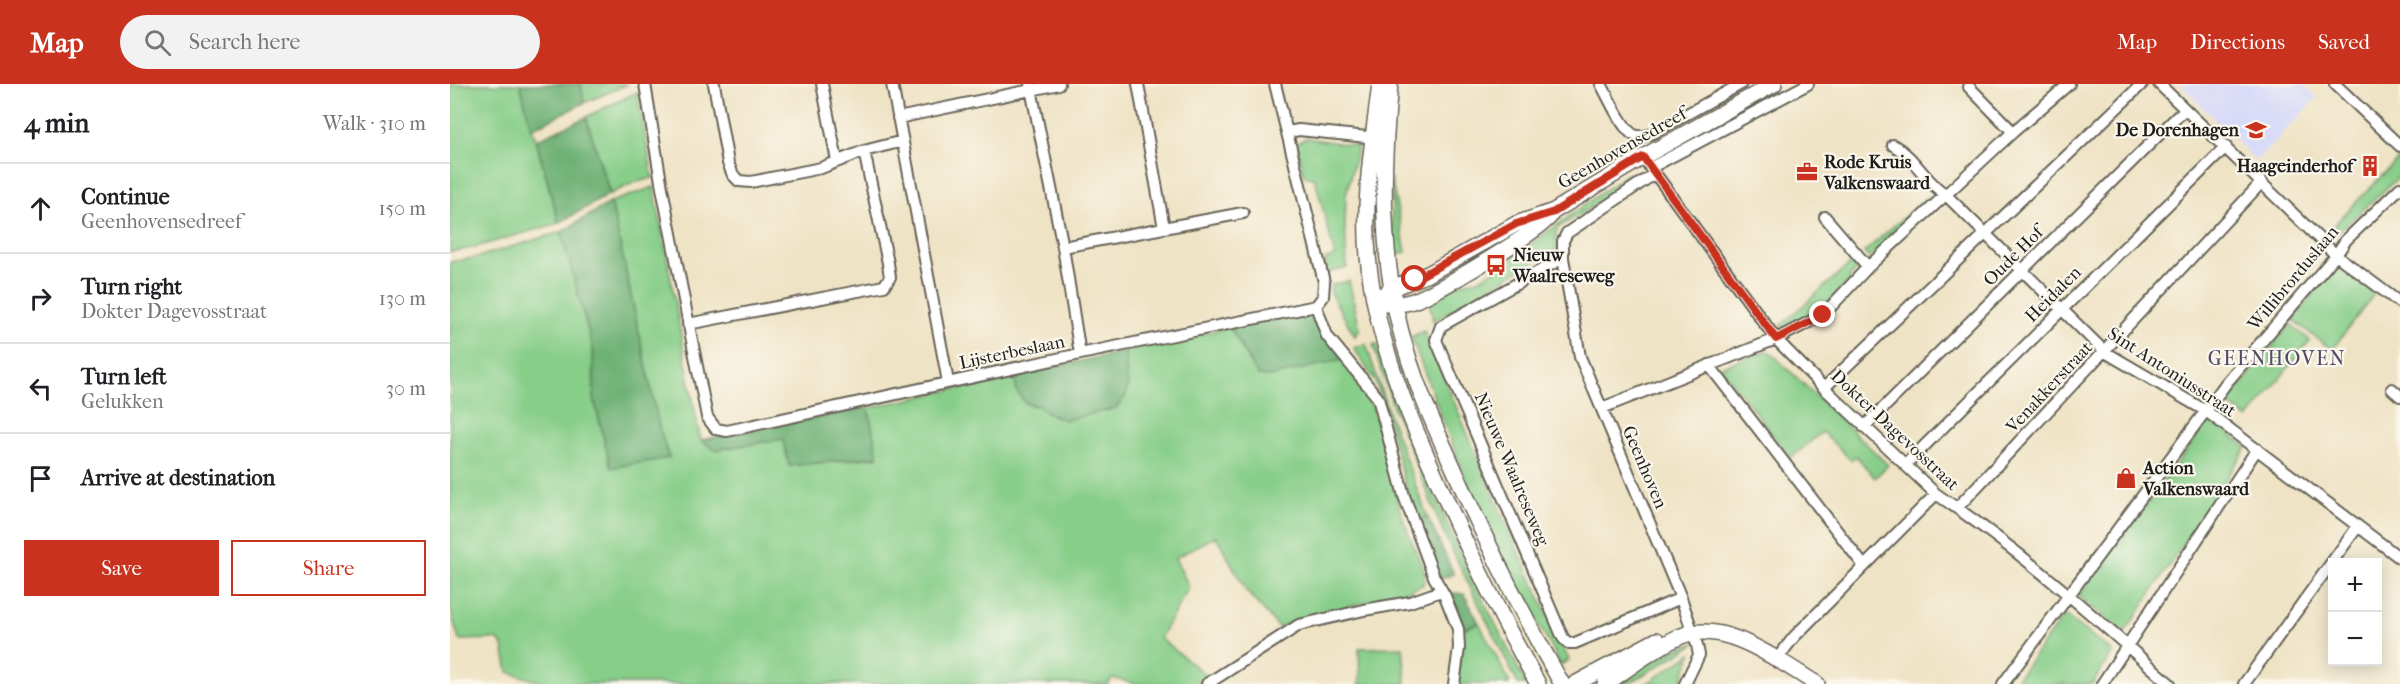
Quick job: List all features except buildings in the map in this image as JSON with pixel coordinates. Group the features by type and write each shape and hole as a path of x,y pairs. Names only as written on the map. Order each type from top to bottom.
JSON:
{"street":[{"path":"645,84 688,324 884,286 890,277 864,151"},
{"path":"714,84 728,163 733,175 739,181 751,182 821,168 864,151 903,141"},
{"path":"822,84 837,161"},
{"path":"892,84 948,382"},
{"path":"898,118 1030,87 1059,84"},
{"path":"1138,84 1164,228"},
{"path":"1275,84 1324,282 1323,297 1316,306 1324,333 1378,398 1404,496 1434,577 1458,629 1459,648 1454,684"},
{"path":"1380,84 1378,138 1392,288 1413,372 1435,427 1504,578 1562,684"},
{"path":"1390,84 1378,138 1367,214 1368,254 1374,302 1381,333 1417,434 1484,584 1538,684"},
{"name":"Geenhovensedreef","path":"1602,86 1624,126 1633,135 1648,135 1741,84"},
{"name":"Geenhovensedreef","path":"1563,258 1563,241 1567,233 1649,167 1774,84"},
{"name":"Geenhovensedreef","path":"1374,302 1392,288 1428,274 1516,224 1554,212 1649,167 1808,84"},
{"path":"1602,408 1776,339 1823,315 1869,267 2013,132 2069,84"},
{"path":"1824,388 2142,84"},
{"path":"2159,84 2336,255 2400,303"},
{"path":"2334,84 2399,144"},
{"path":"1030,87 1063,248 1080,354"},
{"path":"1969,87 2013,132"},
{"name":"Oude Hof","path":"1864,427 2185,109"},
{"path":"1288,132 1299,130 1378,138"},
{"name":"Sint Antoniusstraat","path":"1893,145 1903,151 1934,188 1946,195 2105,352 2206,411 2400,558"},
{"name":"Heidalen","path":"1905,465 2226,147"},
{"name":"Dokter Dagevosstraat","path":"1649,167 1776,339 1824,388 1936,494 2068,594 2170,684"},
{"name":"Venakkerstraat","path":"1957,508 2262,182"},
{"name":"Willibrorduslaan","path":"2003,684 2227,382 2336,255 2346,240 2400,188"},
{"name":"Geenhovensedreef","path":"1374,302 1395,305 1415,300 1465,273 1545,222 1554,212"},
{"path":"1063,248 1243,213"},
{"path":"1825,217 1869,267"},
{"name":"Nieuwe Waalreseweg","path":"1563,258 1441,326 1436,340 1563,638 1568,643 1575,643 1681,598"},
{"name":"Geenhoven","path":"1563,258 1580,357 1681,598 1685,634 1699,655 1685,684"},
{"name":"Lijsterbeslaan","path":"688,324 707,417 716,429 727,431 948,382 1316,306"},
{"path":"1709,365 1864,566"},
{"path":"2102,684 2257,449"},
{"path":"1776,660 1794,637 1936,494"},
{"path":"2244,684 2358,526"},
{"path":"1208,684 1299,625 1410,602 1441,591"},
{"path":"1575,684 1655,641 1685,634 1722,633 1744,642 1817,684"},
{"path":"1605,684 1685,634"}],"shaded area":[{"name":"De Dorenhagen","path":"2180,84 2303,84 2317,98 2256,161"}],"green space":[{"path":"450,84 520,84 559,223 450,252"},
{"path":"520,84 581,84 584,103 531,129"},
{"path":"581,84 628,84 584,103"},
{"path":"637,92 653,178 633,183 610,194 586,117"},
{"path":"586,117 610,194 559,223 536,140"},
{"path":"1306,138 1358,146 1346,195 1347,268 1327,273 1325,260 1335,256 1315,179 1304,176 1297,143"},
{"path":"2400,157 2400,176 2336,234 2331,228"},
{"path":"1627,174 1629,181 1626,186 1559,227 1556,233 1557,250 1433,321 1429,301 1461,283 1478,280 1502,265"},
{"path":"1391,178 1406,252 1393,255 1393,254"},
{"path":"654,187 697,423 701,440 715,450 783,439 789,466 878,457 868,408 1015,376 1016,390 1030,405 1038,406 1053,416 1066,420 1116,408 1125,365 1125,351 1230,327 1252,367 1269,377 1347,358 1369,395 1404,522 1425,573 1423,585 1396,595 1296,620 1279,628 1247,592 1216,536 1175,558 1189,587 1160,638 1207,676 1196,684 1137,684 1112,678 1108,684 547,684 508,672 503,646 497,639 459,640 450,608 450,262 474,258 561,232 593,348 594,399 611,468 669,458 660,431 611,202"},
{"path":"1927,197 1930,200 1880,251 1878,249 1869,258 1864,252"},
{"path":"611,202 660,431 669,458 611,468 594,399 593,348 561,232"},
{"path":"1851,263 1857,269 1849,278 1851,280 1812,318 1785,330 1781,325"},
{"path":"2335,264 2375,293 2332,350 2293,320"},
{"path":"1349,281 1360,329 1355,336 1332,296 1330,285"},
{"path":"1311,308 1347,358 1269,377 1258,376 1230,327"},
{"path":"2290,324 2310,340 2248,419 2227,403"},
{"path":"1424,331 1509,531 1569,660 1561,665 1512,577 1467,483 1411,337"},
{"path":"1366,344 1427,516 1415,522 1383,403 1375,381 1354,348"},
{"path":"1377,344 1407,430 1462,559 1526,684 1518,684 1444,534 1395,412 1373,345"},
{"path":"1125,351 1128,387 1125,397 1116,408 1066,420 1053,416 1038,406 1025,403 1016,390 1015,376"},
{"path":"1765,351 1770,352 1888,465 1875,478 1856,456 1851,460 1822,432 1791,458 1720,367"},
{"path":"868,408 878,456 789,466 783,439 715,450 701,440"},
{"path":"2210,419 2247,447 2125,633 2078,596"},
{"path":"1427,516 1454,574 1440,579 1415,522"},
{"path":"1464,594 1479,623 1461,629 1460,619 1448,595"},
{"path":"2064,615 2113,652 2092,684 2013,684"},
{"path":"1479,623 1509,684 1456,684 1461,629"},
{"path":"1696,643 1628,684 1613,684 1675,649"},
{"path":"1403,647 1406,684 1357,684 1360,683 1359,648"},
{"path":"1692,653 1680,684 1646,684"}],"place":[{"name":"De Dorenhagen","path":"2256,130"},
{"name":"Haageinderhof","path":"2370,166"},
{"name":"Rode Kruis Valkenswaard","path":"1807,172"},
{"name":"Nieuw Waalreseweg","path":"1496,265"},
{"name":"Action Valkenswaard","path":"2126,478"}],"district":[{"name":"GEENHOVEN","path":"2277,358"}],"route":[{"path":"1415,279 1428,274 1516,224 1554,212 1643,157 1776,339 1823,315"}]}
